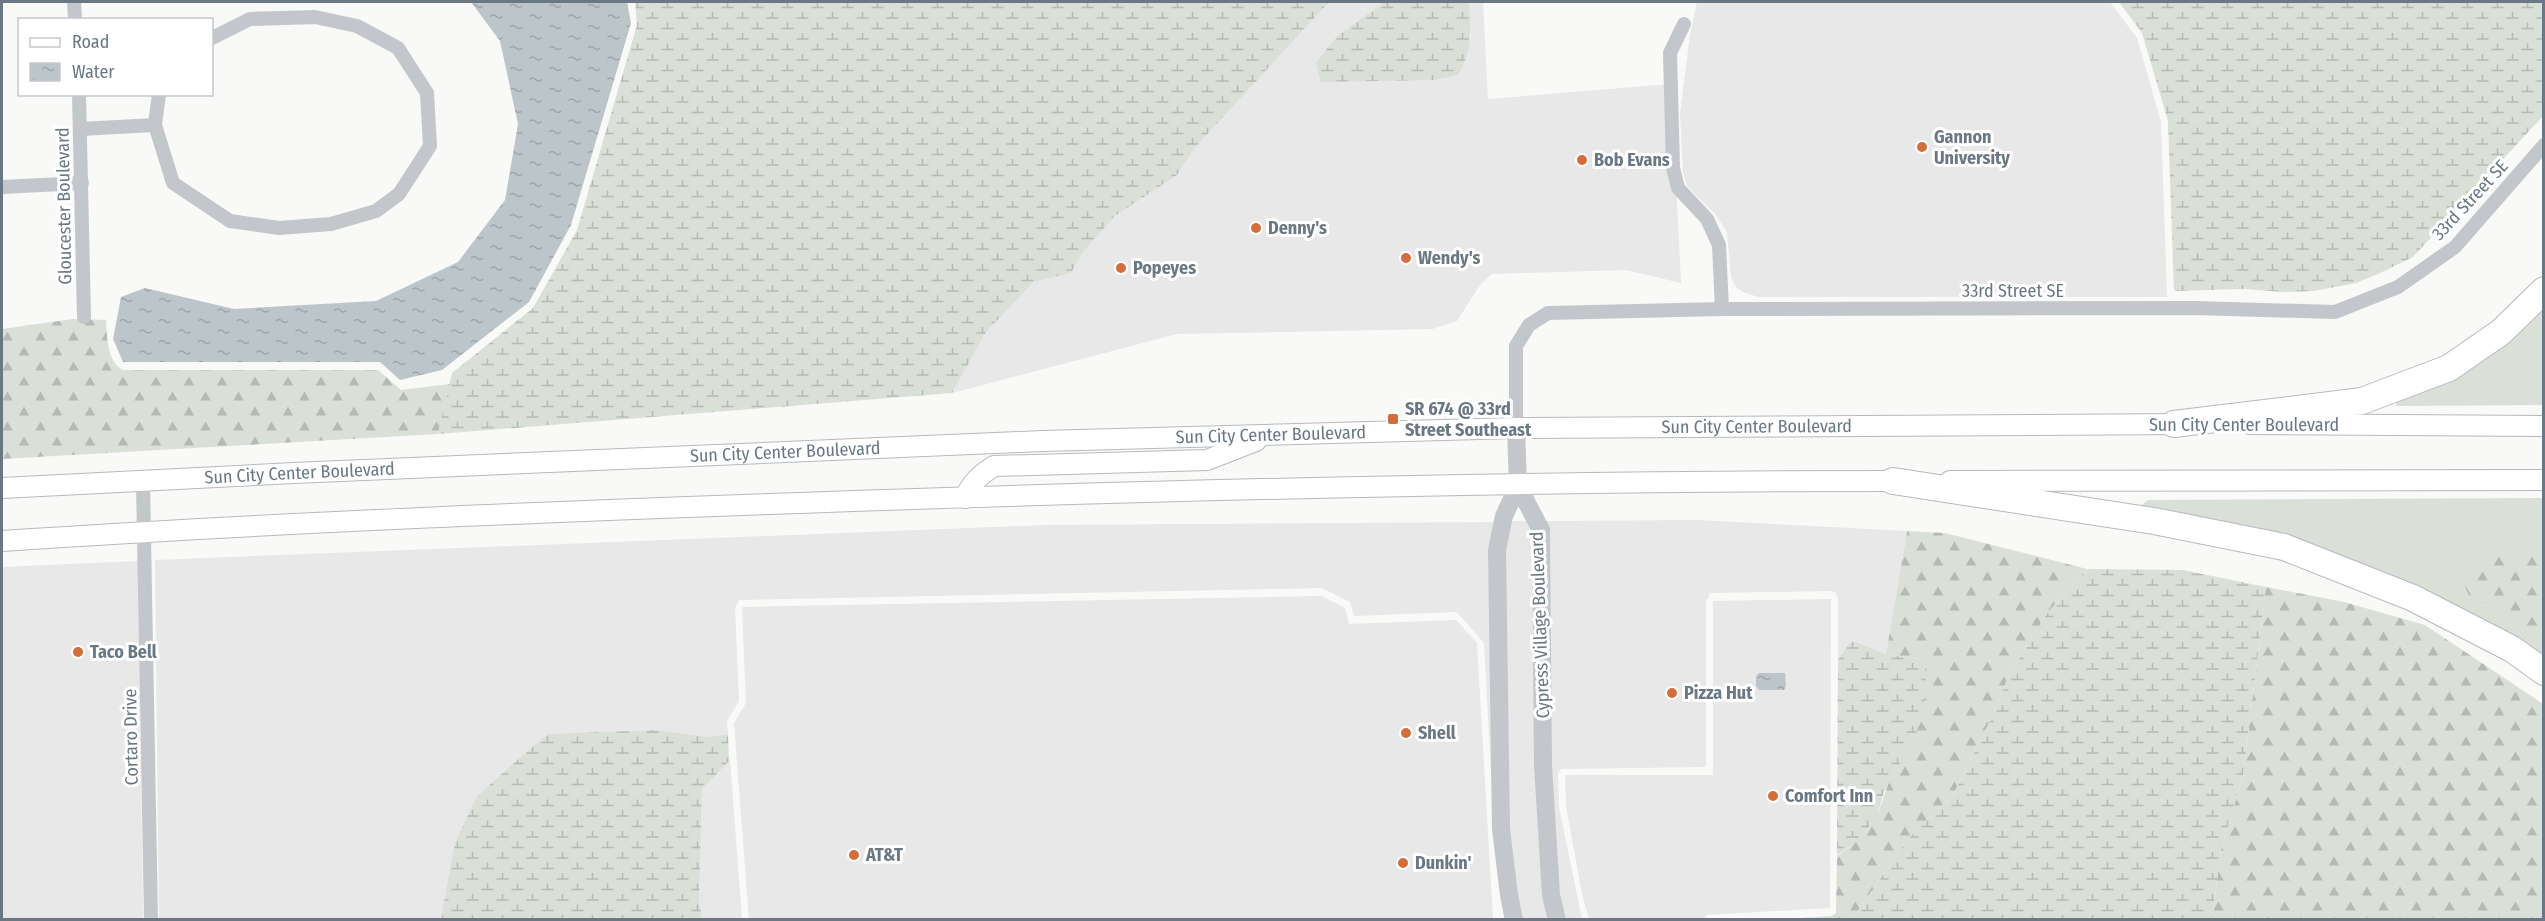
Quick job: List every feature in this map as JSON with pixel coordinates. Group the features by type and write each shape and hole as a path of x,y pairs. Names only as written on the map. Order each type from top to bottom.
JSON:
{"highway":[{"path":"2174,424 2362,401 2449,368 2501,332 2544,290"},
{"path":"1893,481 2154,521 2284,547 2413,598 2512,649 2544,672"}],"main road":[{"name":"Sun City Center Boulevard","path":"2,488 897,447 1516,428 2174,424 2544,426"},
{"path":"965,498 969,487 993,466 1207,460 1273,435"},
{"path":"2,541 146,531 566,511 1203,490 1893,481 2544,480"}],"street":[{"path":"74,2 75,18"},
{"path":"159,96 155,125 173,183 230,221 279,228 331,224 376,211 399,194 430,146 427,93 398,48 357,26 315,17 250,20 213,38"},
{"path":"1684,24 1670,53 1673,168 1678,188 1707,219 1719,245 1722,309"},
{"name":"Gloucester Boulevard","path":"79,96 84,317"},
{"path":"80,129 155,125"},
{"name":"33rd Street SE","path":"1516,428 1516,346 1529,325 1548,313 1722,309 2195,308 2335,312 2398,287 2455,247 2544,145"},
{"path":"2,187 82,183"},
{"path":"1516,428 1518,486"},
{"name":"Cortaro Drive","path":"144,482 151,920"},
{"name":"Cypress Village Boulevard","path":"1514,920 1501,829 1497,550 1504,516 1518,486"},
{"name":"Cypress Village Boulevard","path":"1518,486 1541,530 1543,765 1551,895 1557,920"}],"shaded area":[{"path":"1329,2 1384,2 1337,36 1316,63 1471,39 1469,2 1483,2 1488,99 1671,84 1681,283 1626,270 1492,274 1480,285 1457,321 1432,329 1177,334 952,393 986,332 1034,282 1071,273 1084,251 1115,216 1177,175 1193,150"},
{"name":"Gannon University","path":"1697,2 2110,2 2137,38 2161,122 2167,297 1758,297 1743,292 1736,287 1731,277 1727,232 1715,214 1687,186 1683,172 1680,113 1690,34"},
{"path":"1699,520 1907,531 1886,654 1854,641 1838,660 1838,599 1836,593 1831,591 1710,593 1706,601 1706,767 1561,769 1558,773 1559,807 1582,919 1566,919 1559,893 1551,765 1550,530 1546,521"},
{"path":"1512,521 1527,521 1533,533 1549,919 1522,919 1509,828 1505,551"},
{"path":"1495,522 1492,792 1484,643 1457,612 1354,616 1350,602 1322,588 739,600 735,608 739,701 727,721 728,734 708,737 656,730 547,734 477,796 441,919 159,919 155,560 1046,525"},
{"path":"138,561 143,919 2,919 2,567"},
{"path":"1322,596 1345,608 1349,624 1456,620 1477,643 1493,919 749,919 734,723 746,703 742,607"},
{"path":"1831,599 1830,908 1706,915 1705,920 1589,919 1582,894 1566,806 1565,775 1713,775 1713,601"},
{"path":"730,759 742,919 702,919 699,901 702,789"}],"green space":[{"path":"635,2 1329,2 1193,150 1177,175 1115,216 1084,251 1071,273 1034,282 986,332 952,393 438,434 452,373 533,308 577,230 637,25"},
{"path":"1384,2 1469,2 1469,48 1458,75 1433,80 1321,82 1316,63 1337,36"},
{"path":"2119,2 2543,2 2543,116 2413,257 2378,274 2356,283 2314,291 2283,292 2244,289 2174,291 2168,121 2142,33"},
{"path":"2543,304 2543,405 2396,406 2397,399"},
{"path":"73,319 106,320 111,355 123,370 378,370 401,390 450,384 438,434 2,459 2,329"},
{"path":"2543,498 2543,555 2501,555 2525,626 2543,637 2543,662 2518,645 2140,506 2148,500"},
{"path":"1907,531 1945,533 2087,569 2049,611 2035,632 2007,680 1994,713 1953,795 1909,838 1852,919 1769,920 1832,916 1836,913 1837,856 1860,839 1877,816 1925,680 1925,667 1919,659 1886,654"},
{"path":"2501,555 2543,555 2543,637 2469,595 2462,581 2464,573"},
{"path":"2087,569 2183,570 2266,587 2243,776 2221,850 2212,919 1852,919 1909,838 1953,795 1994,713 2007,680 2035,632 2049,611"},
{"path":"2266,587 2344,602 2425,625 2543,704 2543,919 2212,920 2221,850 2243,776"},
{"path":"1854,641 1886,654 1919,659 1925,667 1926,693 1916,735 1884,792 1877,816 1860,839 1837,855 1838,660 1848,645"},
{"path":"656,730 708,737 728,734 729,761 702,789 699,901 702,919 441,919 455,843 477,796 523,755 547,734"}],"water":[{"path":"471,2 627,2 631,23 571,225 529,302 442,370 400,380 380,362 123,362 113,339 121,297 145,288 234,309 376,301 458,262 505,200 518,124 500,41"},
{"path":"1759,673 1785,673 1784,690 1759,690 1756,686 1756,676"}],"place":[{"name":"Gannon University","path":"1922,147"},
{"name":"Bob Evans","path":"1582,160"},
{"name":"Denny's","path":"1256,228"},
{"name":"Wendy's","path":"1406,258"},
{"name":"Popeyes","path":"1121,268"},
{"name":"SR 674 @ 33rd Street Southeast","path":"1393,419"},
{"name":"Taco Bell","path":"78,652"},
{"name":"Pizza Hut","path":"1672,693"},
{"name":"Shell","path":"1406,733"},
{"name":"Comfort Inn","path":"1773,796"},
{"name":"AT&T","path":"854,855"},
{"name":"Dunkin'","path":"1403,863"}]}
